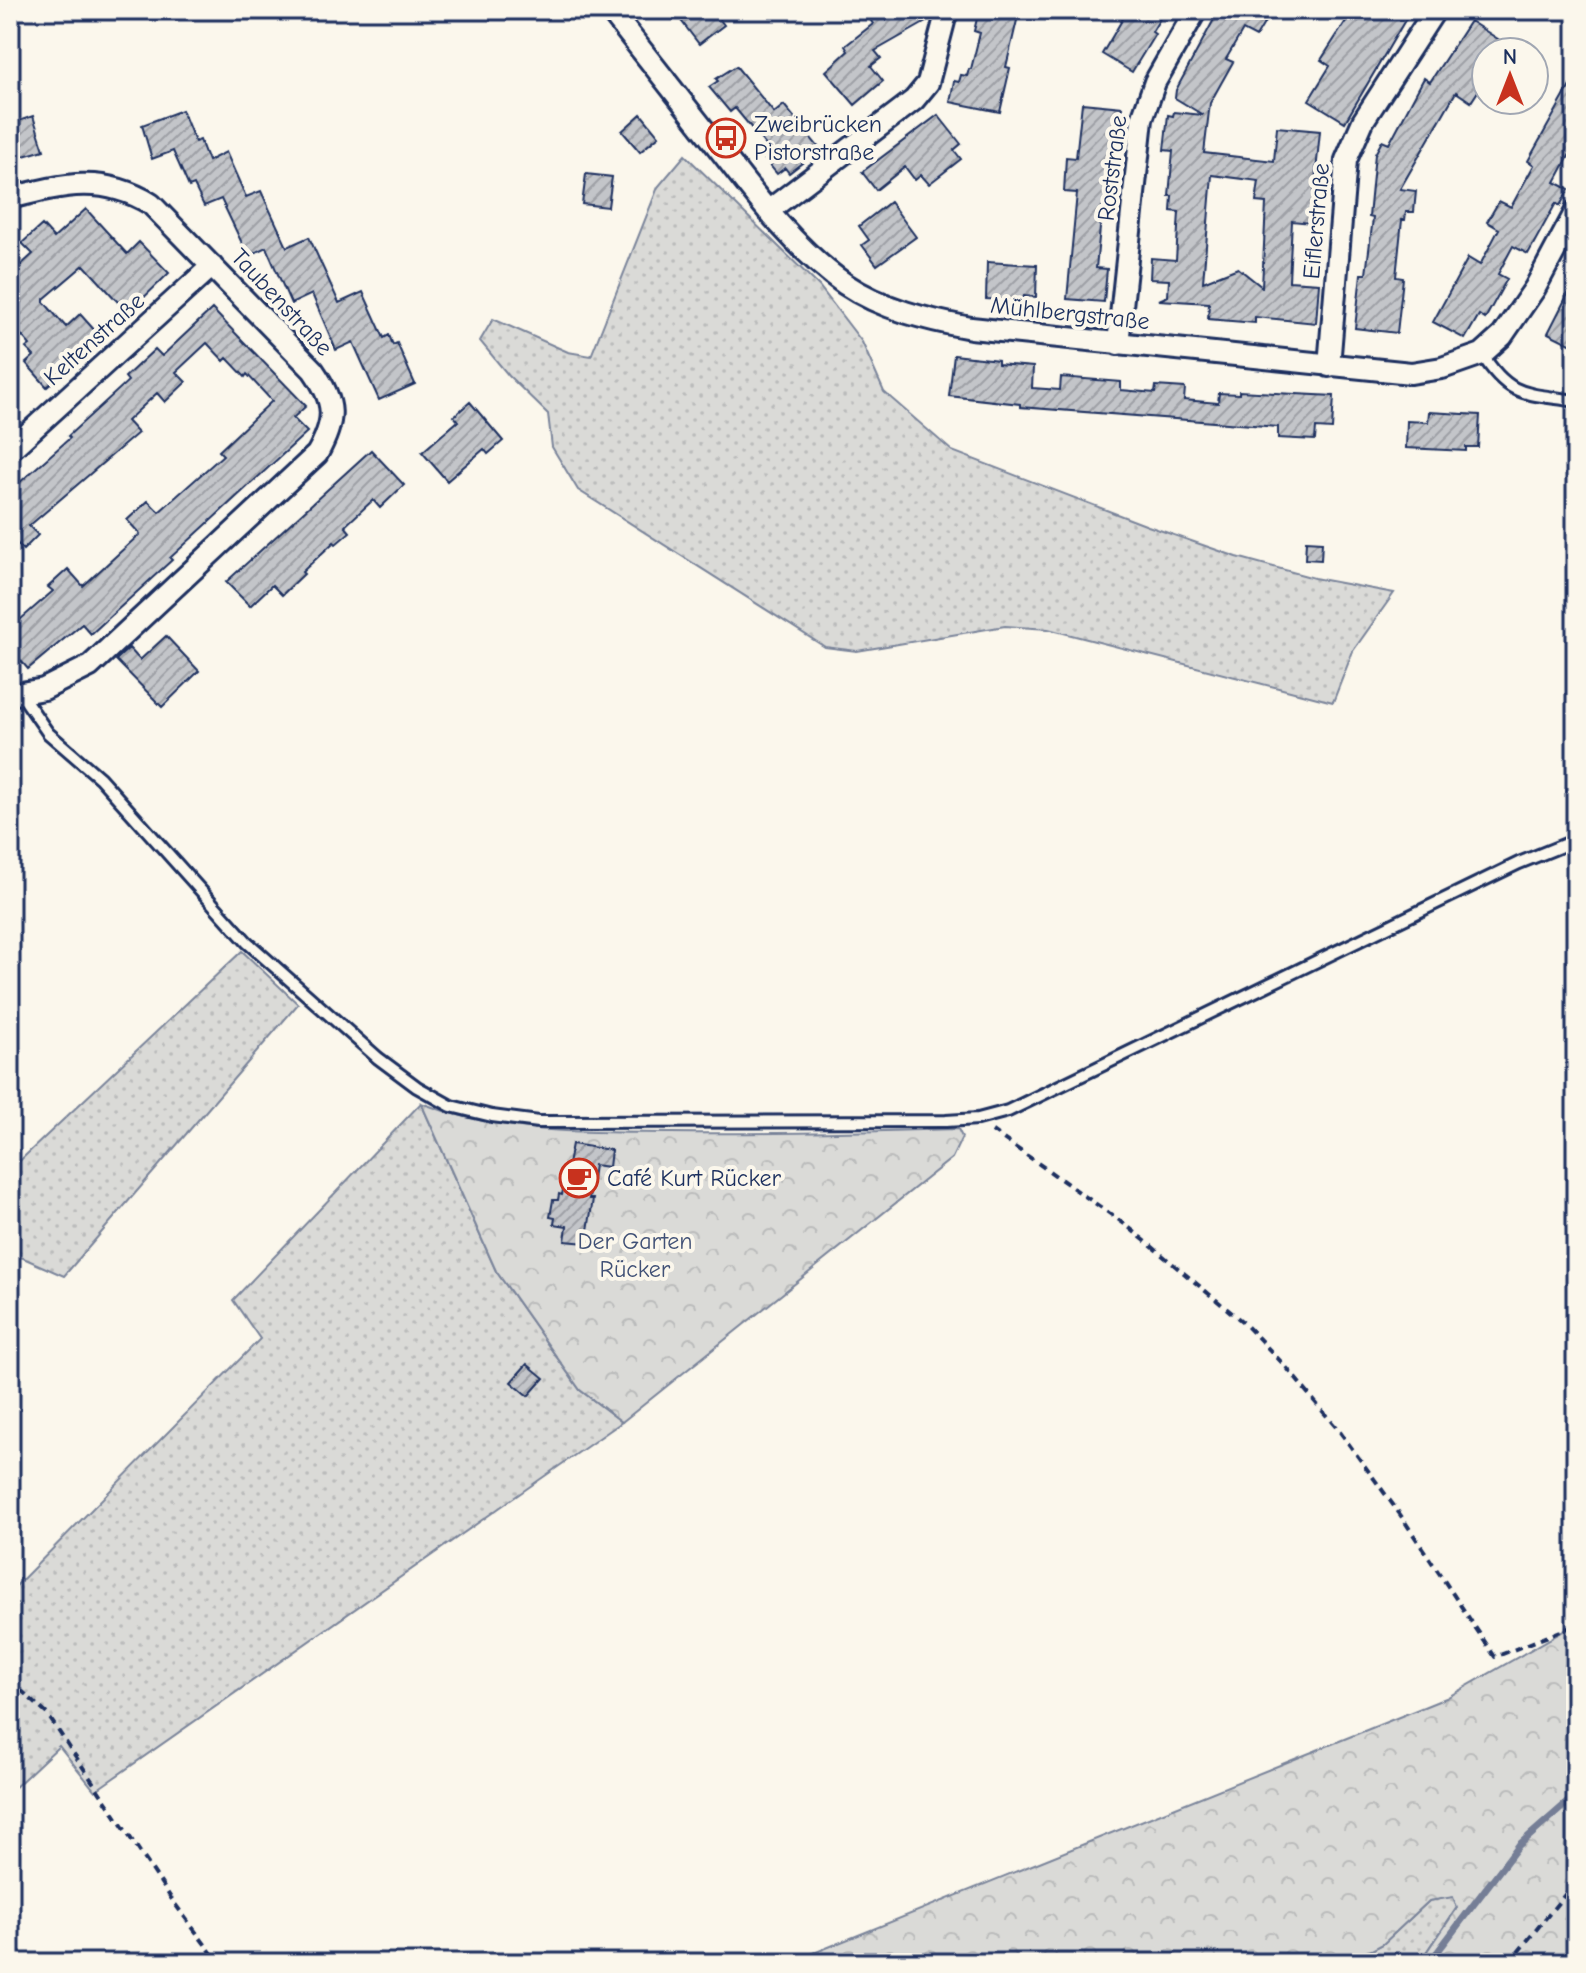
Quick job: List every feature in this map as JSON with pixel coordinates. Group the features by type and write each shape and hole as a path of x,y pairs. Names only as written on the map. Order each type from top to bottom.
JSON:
{"street":[{"name":"Mühlbergstraße","path":"610,10 768,211 819,264 848,286 927,320 971,328 1329,366 1411,373 1442,368 1482,354 1502,336 1523,309 1576,211"},
{"path":"768,211 914,100 928,83 947,10"},
{"name":"Roststraße","path":"1118,344 1142,119 1155,82 1196,10"},
{"name":"Eiflerstraße","path":"1329,366 1346,160 1363,121 1435,10"},
{"name":"Taubenstraße","path":"10,198 54,187 88,184 133,193 165,215 313,370 324,386 331,409 329,431 317,454 90,666 56,684 16,694"},
{"name":"Keltenstraße","path":"10,450 212,266"}],"lane":[{"path":"1482,354 1500,381 1511,388 1576,401"},
{"path":"16,694 48,733 100,778 247,942 378,1058 417,1087 451,1106 492,1116 539,1122 978,1119 1008,1111 1519,863 1576,840"}],"path":[{"path":"978,1119 1015,1149 1126,1225 1244,1323 1286,1367 1340,1432 1399,1513 1495,1657 1576,1625"},
{"path":"10,1680 47,1714 175,1904 219,1963"},
{"path":"1509,1963 1576,1881"}],"green space":[{"path":"685,155 819,286 862,342 884,392 952,451 1237,557 1314,578 1394,593 1353,651 1333,702 1048,629 1005,626 857,651 825,647 578,490 552,447 548,414 509,376 480,341 493,319 568,352 591,356 658,187"},
{"path":"242,951 298,1004 64,1276 21,1257 10,1268 10,1170"},
{"path":"421,1103 496,1271 580,1390 622,1422 95,1791 59,1746 10,1792 10,1592 260,1339 233,1300"},
{"name":"Der Garten Rücker","path":"421,1103 483,1121 545,1130 743,1133 958,1129 962,1137 952,1158 622,1422 580,1390 496,1271"},
{"path":"1576,1624 1576,1963 1420,1963 1457,1908 1453,1897 1429,1901 1383,1944 1347,1963 789,1963 1446,1698"},
{"path":"1454,1896 1457,1907 1420,1963 1347,1963 1383,1944 1429,1901"}],"building":[{"path":"689,10 713,10 724,25 699,44 679,18"},
{"path":"878,10 919,10 926,22 875,51 881,58 871,66 883,81 855,105 826,71 848,51 845,46 873,24 868,16"},
{"path":"979,10 1011,10 1010,14 1018,16 1000,112 950,102 954,81 959,82 961,75 967,76 971,69 980,33 974,31"},
{"path":"1128,10 1165,10 1152,32 1155,34 1132,72 1102,54"},
{"path":"1219,10 1272,10 1256,37 1243,30 1226,59 1233,62 1210,103 1204,153 1274,161 1277,127 1320,131 1311,223 1292,221 1289,281 1319,283 1316,323 1255,317 1255,323 1208,319 1209,303 1159,300 1168,296 1169,280 1150,279 1151,258 1176,260 1179,212 1171,211 1172,196 1169,196 1173,151 1164,150 1168,115 1173,116 1174,112 1203,115 1175,98 1176,90","holes":["1212,175 1259,181 1256,202 1266,203 1262,287 1238,268 1203,282"]},
{"path":"1353,10 1411,10 1345,122 1309,100 1330,66 1321,60"},
{"path":"1470,21 1493,36 1470,36 1470,101 1456,92 1400,189 1416,191 1414,212 1406,212 1405,220 1402,220 1396,277 1403,278 1397,333 1355,328 1361,274 1366,274 1373,218 1369,217 1375,154 1382,141 1389,144 1424,78 1430,82"},
{"path":"736,66 774,113 784,105 820,149 789,173 785,168 777,174 760,154 768,148 735,108 730,112 709,87"},
{"path":"1576,75 1576,143 1555,182 1569,189 1560,206 1556,203 1528,254 1513,246 1498,274 1507,279 1485,319 1479,315 1465,339 1433,322 1468,258 1480,265 1499,229 1487,222 1499,201 1511,207 1534,165 1528,161"},
{"path":"1082,103 1122,107 1116,157 1113,156 1109,209 1102,208 1096,268 1107,269 1104,302 1067,299 1077,193 1064,192 1066,157 1076,158"},
{"path":"182,110 195,142 200,140 208,161 226,152 246,197 261,191 287,247 309,237 339,303 363,292 384,338 389,335 393,345 397,343 415,384 379,400 353,342 336,350 312,294 291,304 266,247 248,256 221,199 204,206 194,185 189,187 173,151 152,159 142,125"},
{"path":"641,114 659,136 640,152 622,131"},
{"path":"938,115 961,144 954,150 961,159 929,184 921,175 915,180 905,167 876,190 862,172"},
{"path":"33,116 44,150 10,160 10,124"},
{"path":"586,174 612,177 608,207 582,204"},
{"path":"890,202 916,237 877,265 862,245 869,240 859,226"},
{"path":"86,209 127,254 139,242 169,273 128,313 84,265 44,299 66,327 80,314 97,333 82,345 88,351 47,387 26,363 34,356 26,348 30,345 10,322 10,275 33,254 22,243 42,225 54,238"},
{"path":"987,262 1037,265 1036,297 1024,296 1024,301 986,299"},
{"path":"1576,278 1576,347 1548,333"},
{"path":"212,309 306,406 293,418 307,432 91,634 82,624 28,669 10,648 10,637 18,630 14,625 53,591 48,587 68,569 83,586 140,534 127,520 148,501 159,512 223,455 219,451 272,401 247,374 245,377 227,358 224,361 207,343 176,372 186,382 165,402 157,393 127,421 138,433 29,526 38,535 23,550 14,540 10,543 10,491 70,438 68,436 128,381 125,377 155,349 162,356"},
{"path":"954,355 1033,367 1032,388 1060,390 1061,377 1121,382 1121,390 1155,393 1156,386 1185,388 1184,400 1218,403 1219,393 1239,394 1239,391 1334,396 1332,429 1316,428 1315,440 1278,438 1278,427 1020,407 1020,404 949,396"},
{"path":"470,402 503,441 488,454 484,449 447,481 422,452 458,421 454,416"},
{"path":"1429,412 1480,415 1478,447 1466,447 1466,451 1406,448 1407,421 1428,422"},
{"path":"371,450 404,485 380,508 373,500 345,526 350,532 336,544 334,542 282,595 272,585 250,606 226,582"},
{"path":"1306,541 1322,542 1321,560 1305,559"},
{"path":"166,636 199,671 162,707 116,660 129,648 140,660"},
{"path":"572,1144 611,1150 609,1167 594,1165 589,1199 593,1199 586,1243 565,1241 567,1226 554,1224 555,1218 550,1217 553,1200 558,1200 559,1194 562,1195"},
{"path":"527,1364 544,1378 528,1396 511,1382"}],"waterway":[{"path":"1429,1963 1519,1845 1576,1795"}],"place":[{"name":"Zweibrücken Pistorstraße","path":"726,138"},
{"name":"Café Kurt Rücker","path":"579,1178"}]}
